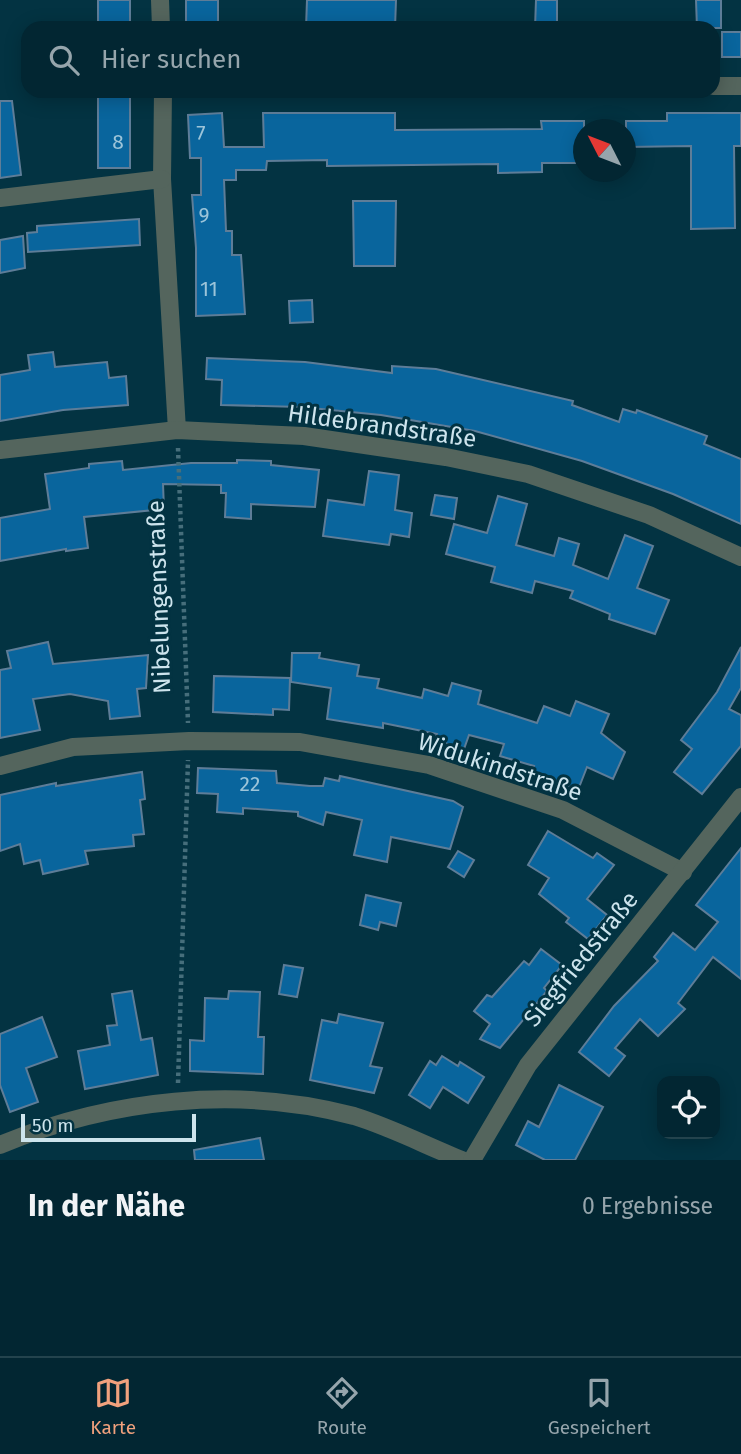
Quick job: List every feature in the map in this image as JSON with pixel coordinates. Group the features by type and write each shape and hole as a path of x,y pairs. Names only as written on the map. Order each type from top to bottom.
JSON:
{"street":[{"path":"160,0 161,21"},
{"path":"720,86 741,86"},
{"path":"163,98 162,179 177,430"},
{"path":"0,198 162,179"},
{"name":"Hildebrandstraße","path":"0,450 177,430 304,436 446,457 528,474 649,515 741,556"},
{"name":"Widukindstraße","path":"0,766 73,747 189,741 300,742 429,765 563,810 683,872"},
{"name":"Siegfriedstraße","path":"472,1160 528,1065 741,797"},
{"path":"0,1145 102,1112 177,1101 261,1099 354,1117 462,1160"}],"path":[{"name":"Nibelungenstraße","path":"177,430 189,741 177,1101"}],"building":[{"path":"98,0 130,0 130,21 98,21"},
{"path":"186,0 218,0 218,21 186,21"},
{"path":"307,0 396,0 395,21 306,21"},
{"path":"536,0 557,0 557,21 535,21"},
{"path":"696,0 721,0 721,28 720,21 697,21"},
{"path":"722,32 741,32 741,57 722,57"},
{"path":"98,98 130,98 130,168 98,168"},
{"path":"0,101 12,101 21,175 0,178"},
{"path":"222,113 224,147 264,147 263,113 395,113 395,130 542,129 541,121 573,121 573,163 542,163 542,172 498,173 498,164 327,166 327,160 267,161 266,170 236,170 236,180 224,180 226,231 232,231 232,255 241,255 245,314 196,316 196,248 192,195 201,195 201,158 190,158 188,115"},
{"path":"667,113 741,113 741,146 734,146 735,228 691,229 691,146 636,147 636,121 667,121"},
{"path":"353,201 396,201 395,266 354,266"},
{"path":"139,219 140,245 28,252 27,233 37,232 37,226"},
{"path":"23,236 25,268 0,273 0,240"},
{"path":"312,300 313,322 290,323 289,301"},
{"path":"53,352 55,367 107,362 109,378 126,376 128,405 63,410 0,421 0,375 30,370 28,355"},
{"path":"207,358 305,362 392,373 392,366 436,369 573,401 572,405 619,422 623,409 636,413 637,410 707,436 704,444 741,459 741,524 673,494 582,461 475,431 381,415 301,407 221,405 222,380 206,379"},
{"path":"237,460 271,461 271,465 319,470 315,507 251,504 251,519 225,517 226,493 221,493 221,485 163,484 164,509 84,517 88,548 66,549 0,561 0,518 50,509 45,474 89,468 89,464 122,461 123,470 191,463 237,463"},
{"path":"369,471 399,475 395,510 412,513 409,537 391,534 389,545 323,536 328,500 364,505"},
{"path":"435,495 457,498 454,519 431,515"},
{"path":"498,496 527,504 516,545 554,556 559,538 579,544 573,565 608,579 625,535 653,546 637,588 669,600 655,634 609,619 610,614 570,598 573,591 535,581 532,593 491,582 495,567 446,554 454,524 487,533"},
{"path":"48,642 53,664 148,655 146,688 137,689 140,716 110,719 108,701 70,694 33,699 40,730 0,738 0,670 11,668 7,651"},
{"path":"741,647 741,688 729,709 741,715 741,746 702,794 674,772 692,749 681,740 717,692"},
{"path":"292,653 320,653 319,658 359,665 357,676 379,679 377,688 422,698 424,689 448,696 452,683 481,691 478,704 537,723 544,706 570,716 576,701 609,714 601,733 625,752 613,779 587,767 578,790 532,771 534,766 500,756 504,744 469,735 464,749 435,740 437,734 383,723 383,728 327,719 331,688 291,682"},
{"path":"214,676 290,678 289,710 273,709 273,715 213,712"},
{"path":"198,768 276,771 277,783 310,786 323,786 325,778 339,781 340,776 453,801 463,807 450,849 391,837 387,862 354,855 362,820 326,812 323,825 298,816 298,812 243,808 243,814 217,812 218,794 197,793"},
{"path":"142,772 145,799 140,800 144,834 133,835 134,846 85,851 88,864 43,874 40,860 24,864 20,844 0,851 0,795 56,783 56,786"},
{"path":"548,831 593,858 597,853 614,865 587,899 607,915 588,939 566,922 569,918 539,894 549,878 528,865"},
{"path":"741,848 741,979 713,957 678,1003 685,1009 658,1036 640,1019 615,1048 625,1056 609,1076 579,1052 614,1006 658,961 654,957 673,933 695,950 718,922 696,905"},
{"path":"458,851 474,860 464,877 448,867"},
{"path":"366,895 401,903 396,926 380,922 378,930 360,925"},
{"path":"541,949 562,965 544,988 547,991 500,1048 480,1039 490,1024 474,1011 487,995 492,997 524,961 529,965"},
{"path":"284,965 303,968 297,997 279,994"},
{"path":"132,991 141,1040 152,1038 158,1075 85,1089 78,1051 110,1045 107,1026 117,1025 112,994"},
{"path":"229,991 260,992 258,1037 264,1037 263,1074 190,1071 190,1040 204,1041 205,998 228,999"},
{"path":"339,1014 383,1023 370,1066 382,1068 374,1093 310,1080 322,1020 337,1023"},
{"path":"42,1017 57,1057 26,1068 38,1102 10,1112 0,1085 0,1034"},
{"path":"442,1056 458,1066 460,1062 484,1077 468,1103 443,1087 430,1108 409,1095 430,1061 436,1065"},
{"path":"559,1085 603,1107 575,1160 545,1160 516,1145 528,1121 539,1127"},
{"path":"260,1138 264,1160 195,1160 194,1150"}]}
